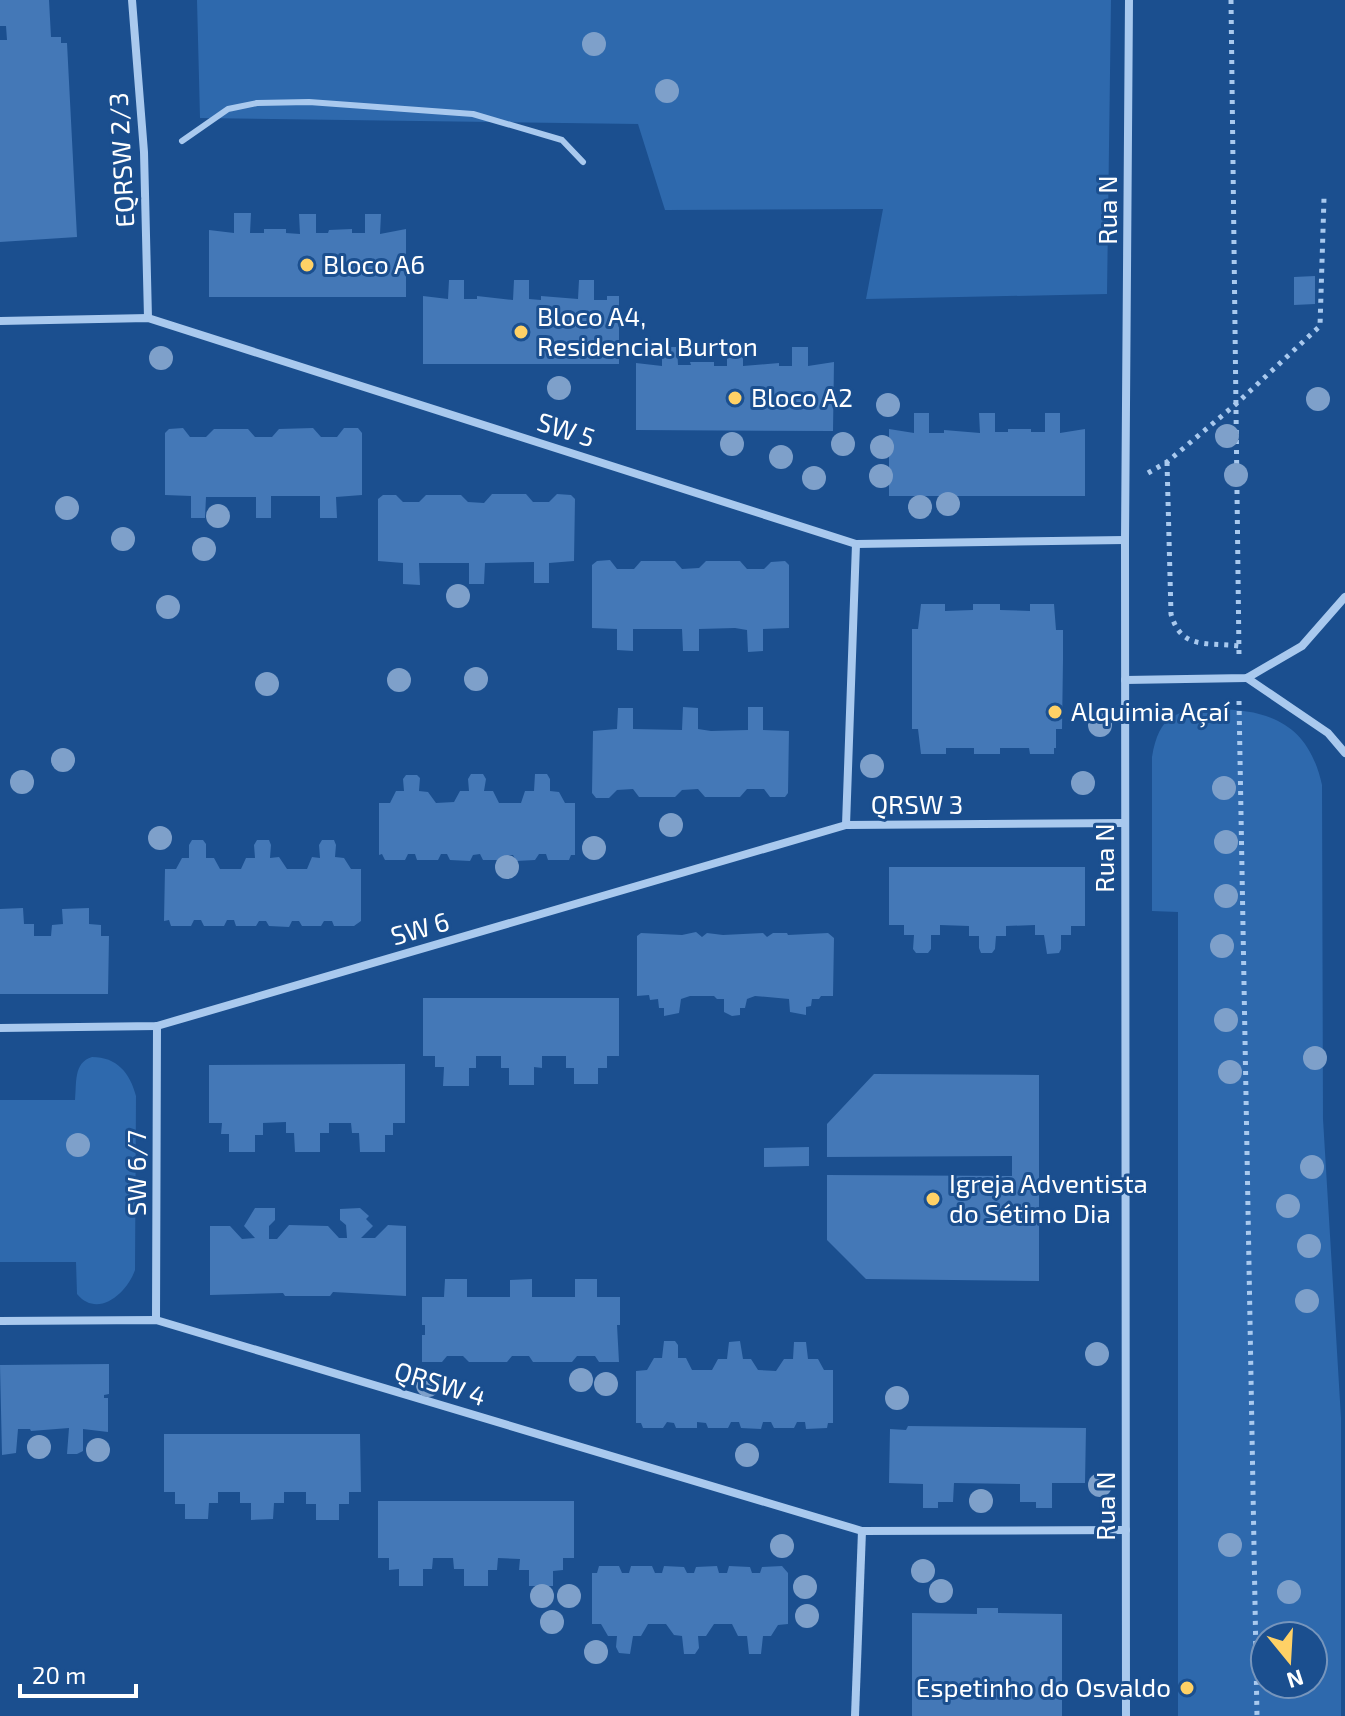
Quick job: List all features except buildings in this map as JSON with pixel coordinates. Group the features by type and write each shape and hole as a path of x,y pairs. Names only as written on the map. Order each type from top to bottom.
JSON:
{"street":[{"name":"EQRSW 2/3","path":"132,0 144,152 148,318"},
{"name":"Rua N","path":"1126,1716 1125,540 1129,0"},
{"name":"SW 5","path":"0,321 148,318 856,544 1125,540"},
{"name":"QRSW 3","path":"856,544 846,825 1125,823"},
{"path":"1125,680 1243,678 1302,646 1345,597"},
{"path":"1243,678 1328,733 1345,753"},
{"name":"SW 6","path":"0,1028 157,1026 846,825"},
{"name":"SW 6/7","path":"156,1320 157,1026"},
{"name":"QRSW 4","path":"0,1321 156,1320 862,1531 1126,1530"},
{"path":"855,1716 862,1531"}],"lane":[{"path":"182,141 228,109 257,103 309,102 473,114 562,140 583,162"}],"path":[{"path":"1231,0 1257,1716"},
{"path":"1126,485 1167,462 1236,404 1320,326 1324,198"},
{"path":"1167,462 1171,614 1176,630 1185,640 1239,646"}],"shaded area":[{"path":"197,0 1111,0 1107,294 866,299 883,209 665,210 638,124 200,118"},
{"path":"1237,710 1255,713 1286,725 1308,748 1322,785 1323,1119 1341,1418 1341,1716 1178,1716 1178,912 1152,911 1152,757 1165,723 1180,713"},
{"path":"92,1057 109,1060 121,1068 136,1096 135,1270 119,1294 111,1300 94,1304 77,1294 76,1262 0,1262 0,1100 75,1100 79,1069"}],"place":[{"name":"Bloco A6","path":"307,265"},
{"name":"Bloco A4, Residencial Burton","path":"521,332"},
{"name":"Bloco A2","path":"735,398"},
{"name":"Alquimia Açaí","path":"1055,712"},
{"name":"Igreja Adventista do Sétimo Dia","path":"933,1199"},
{"name":"Espetinho do Osvaldo","path":"1187,1688"}]}
